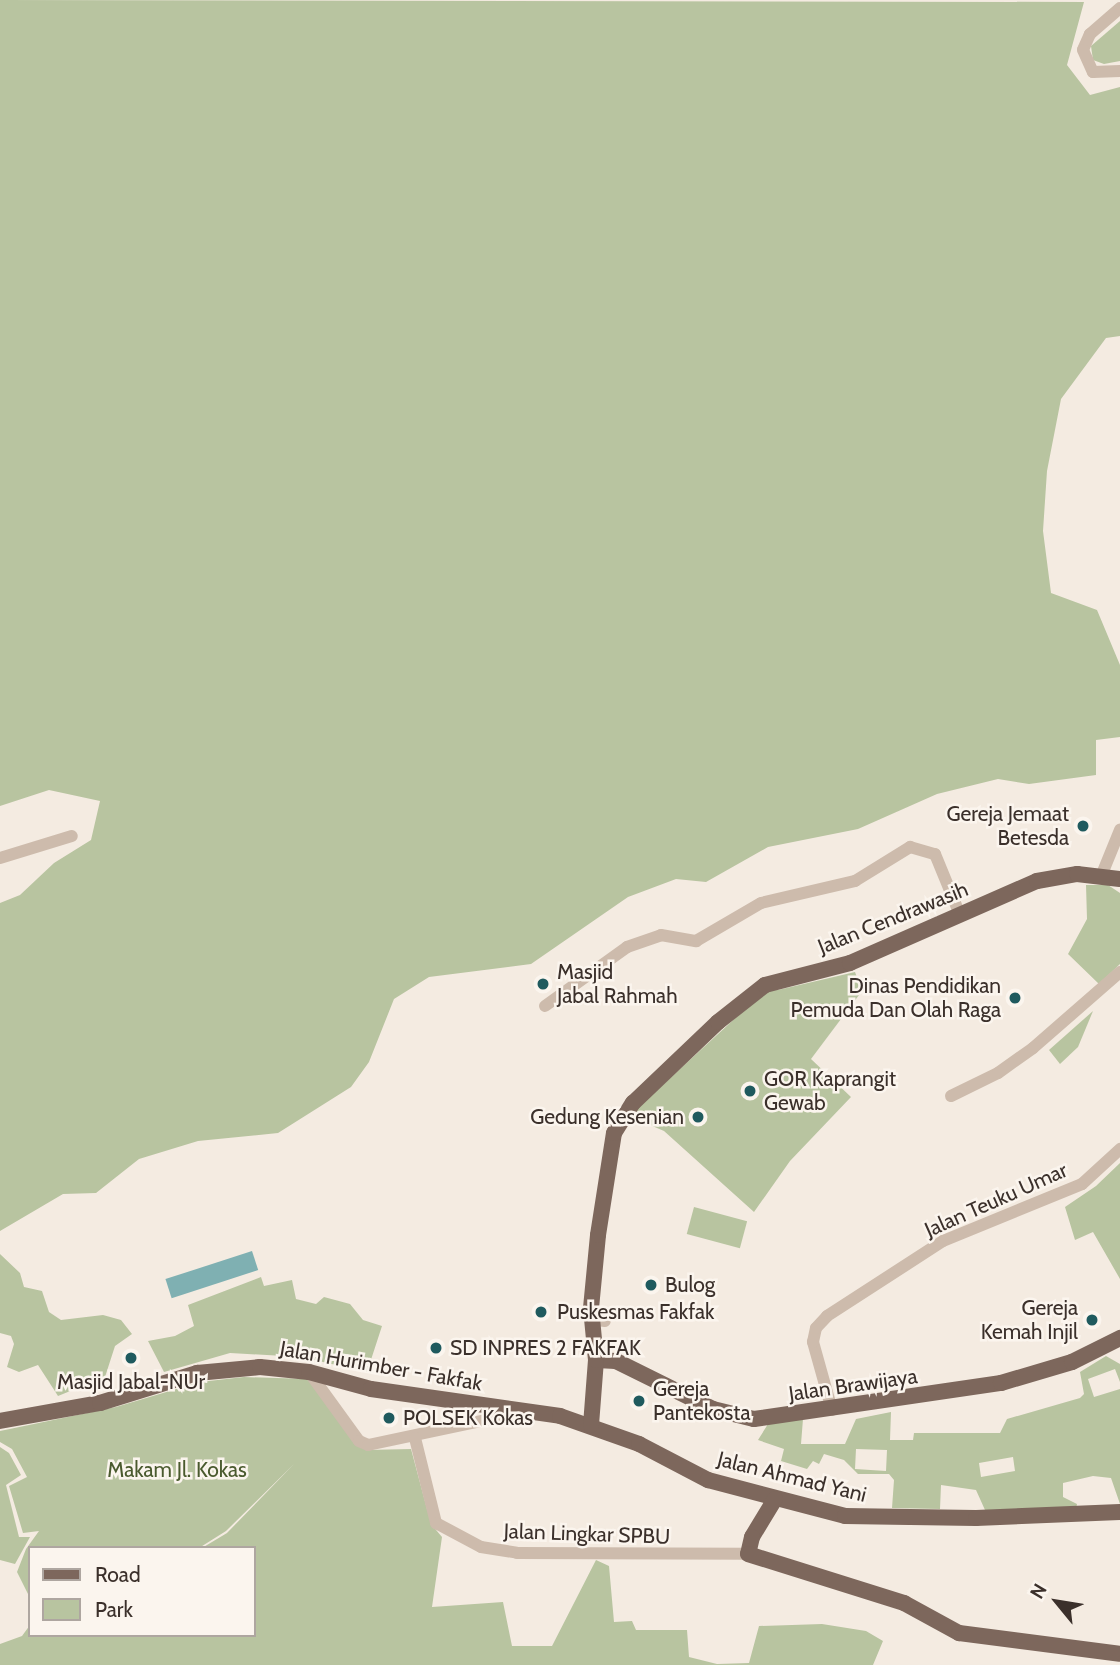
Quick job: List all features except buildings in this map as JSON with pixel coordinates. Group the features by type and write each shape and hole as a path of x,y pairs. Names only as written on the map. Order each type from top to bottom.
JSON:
{"main road":[{"name":"Jalan Cendrawasih","path":"591,1425 598,1320 598,1235 614,1133 633,1104 759,987 850,962 1037,881 1102,874 1120,879"},
{"name":"Jalan Brawijaya","path":"596,1360 624,1364 691,1399 732,1415 754,1419 1001,1384 1072,1362 1120,1338"},
{"name":"Jalan Hurimber - Fakfak","path":"0,1420 100,1403 224,1369 309,1372 371,1389 526,1411 591,1425"},
{"name":"Jalan Ahmad Yani","path":"591,1425 708,1480 855,1518 1120,1512"},
{"path":"775,1499 752,1537 748,1554 893,1599 959,1633 1120,1654"}],"street":[{"path":"1120,8 1090,34 1083,50 1093,72 1120,71"},
{"path":"1102,874 1120,830"},
{"path":"0,858 72,836"},
{"path":"545,1006 627,947 661,935 696,941 761,903 855,880 910,847 935,854 960,915"},
{"path":"951,1096 998,1073 1033,1048 1120,972"},
{"name":"Jalan Teuku Umar","path":"832,1410 813,1342 816,1328 827,1316 943,1241 1074,1189 1120,1149"},
{"path":"309,1372 359,1441 374,1446 526,1411"},
{"name":"Jalan Lingkar SPBU","path":"415,1438 436,1523 481,1547 517,1553 748,1554"}],"green space":[{"path":"0,0 1084,2 1067,65 1090,95 1120,87 1120,336 1106,338 1061,399 1047,471 1043,531 1051,593 1097,610 1120,665 1120,737 1096,740 1096,775 1029,784 998,779 937,794 858,829 768,847 706,882 676,879 628,897 531,964 429,977 394,999 369,1062 351,1087 278,1133 198,1141 139,1159 96,1193 63,1194 0,1231 0,903 20,895 54,863 91,840 100,801 49,790 0,806"},
{"path":"1120,21 1120,61 1104,64 1093,60 1091,46"},
{"path":"1086,885 1108,885 1120,893 1120,964 1099,984 1068,954 1087,919"},
{"name":"GOR Kaprangit Gewab","path":"855,972 862,991 811,1059 851,1097 790,1161 754,1212 664,1131 629,1116 768,988 778,990"},
{"path":"1093,1011 1078,1047 1060,1064 1049,1050"},
{"path":"1120,1163 1120,1279 1093,1232 1075,1240 1065,1207 1096,1186"},
{"path":"694,1207 747,1221 740,1248 687,1234"},
{"path":"0,1254 20,1273 24,1287 42,1291 49,1312 61,1320 103,1315 121,1320 132,1334 115,1346 105,1377 58,1396 38,1365 19,1372 7,1367 14,1344 11,1336 0,1333"},
{"path":"261,1277 264,1286 292,1280 296,1299 316,1304 324,1297 350,1304 363,1320 382,1326 367,1372 301,1357 230,1353 164,1372 148,1341 175,1336 194,1326 188,1305"},
{"path":"1106,1356 1120,1364 1120,1382 1115,1369 1088,1379 1094,1397 1120,1389 1120,1504 1111,1478 1093,1476 1063,1483 1063,1497 1077,1504 1076,1509 985,1510 976,1490 941,1485 940,1509 892,1508 894,1480 889,1474 858,1474 844,1460 824,1454 819,1464 813,1461 807,1469 781,1461 784,1449 758,1440 768,1424 803,1419 801,1444 845,1444 856,1419 891,1412 890,1440 913,1440 914,1433 1000,1433 1007,1419 1080,1398 1084,1394 1080,1372","holes":["856,1449 887,1450 886,1471 855,1469","1013,1457 1015,1471 981,1477 979,1463"]},
{"name":"Makam Jl. Kokas","path":"244,1377 308,1379 366,1450 411,1449 431,1524 442,1537 432,1607 503,1602 512,1646 552,1646 596,1560 609,1566 614,1622 632,1621 636,1630 687,1630 689,1657 717,1664 749,1663 759,1626 822,1624 866,1631 883,1641 873,1665 0,1665 0,1644 22,1636 28,1628 28,1637 256,1637 256,1546 205,1546 227,1533 294,1464 226,1531 202,1546 28,1546 39,1531 23,1533 9,1486 27,1477 12,1449 0,1442 0,1431 116,1407 200,1382"},
{"path":"0,1447 9,1453 21,1475 6,1485 19,1537 30,1537 15,1564 0,1560"},
{"path":"28,1546 28,1594 17,1572"}],"water":[{"path":"252,1251 258,1270 172,1298 165,1279"}],"place":[{"name":"Gereja Jemaat Betesda","path":"1083,826"},
{"name":"Masjid Jabal Rahmah","path":"543,984"},
{"name":"Dinas Pendidikan Pemuda Dan Olah Raga","path":"1015,998"},
{"name":"GOR Kaprangit Gewab","path":"750,1091"},
{"name":"Gedung Kesenian","path":"698,1117"},
{"name":"Bulog","path":"651,1285"},
{"name":"Puskesmas Fakfak","path":"541,1312"},
{"name":"Gereja Kemah Injil","path":"1092,1320"},
{"name":"SD INPRES 2 FAKFAK","path":"436,1348"},
{"name":"Masjid Jabal-NUr","path":"131,1358"},
{"name":"Gereja Pantekosta","path":"639,1401"},
{"name":"POLSEK Kokas","path":"389,1418"}]}
